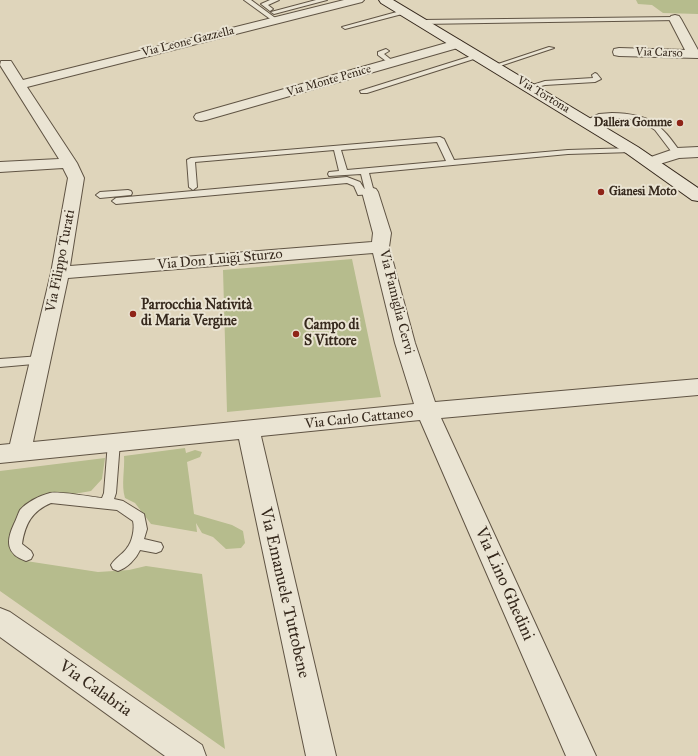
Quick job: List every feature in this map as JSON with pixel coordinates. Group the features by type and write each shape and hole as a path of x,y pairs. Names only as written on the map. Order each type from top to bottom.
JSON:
{"main road":[{"name":"Via Tortona","path":"385,0 632,150 698,196"}],"street":[{"name":"Via Leone Gazzella","path":"13,83 275,15 358,0"},
{"path":"675,19 696,54"},
{"name":"Via Monte Penice","path":"201,117 389,57 457,44"},
{"name":"Via Carso","path":"620,52 696,54"},
{"name":"Via Filippo Turati","path":"6,64 13,83 54,140 69,163 76,178 60,272 41,360 10,453"},
{"path":"650,162 677,153 698,152"},
{"path":"0,167 69,163"},
{"name":"Via Famiglia Cervi","path":"370,192 382,233 380,247 405,343 427,412"},
{"name":"Via Don Luigi Sturzo","path":"60,272 380,247"},
{"name":"Via Carlo Cattaneo","path":"10,453 698,387"},
{"name":"Via Lino Ghedini","path":"427,412 581,756"},
{"name":"Via Emanuele Tuttobene","path":"248,430 321,756"},
{"name":"Via Calabria","path":"0,621 191,756"}],"lane":[{"path":"247,0 275,15 324,0"},
{"path":"275,15 277,3"},
{"path":"344,27 404,12"},
{"path":"421,22 675,19"},
{"path":"495,66 551,48"},
{"path":"364,91 478,56"},
{"path":"530,87 545,83 590,81 596,79 595,75"},
{"path":"587,122 601,116 610,115 640,118 649,121 677,153"},
{"path":"193,187 191,160 440,139 451,162"},
{"path":"337,148 344,172"},
{"path":"100,195 568,152 632,150"},
{"path":"116,201 347,180 355,182 359,186 361,193 370,192 364,171"},
{"path":"0,363 41,360"},
{"path":"106,504 110,493 114,442"},
{"path":"26,555 15,546 17,532 25,514 38,503 51,498 119,505 139,518 141,530 132,552 118,565"},
{"path":"135,543 156,546"}],"green space":[{"path":"636,0 698,0 698,14 663,13 652,5 638,4"},
{"name":"Campo di S Vittore","path":"352,259 381,397 227,412 223,270"},
{"path":"185,448 186,453 195,450 202,452 200,457 187,462 194,514 232,525 243,531 245,543 241,548 226,549 213,537 202,533 196,523 197,532 151,524 135,503 125,498 123,488 124,456"},
{"path":"105,458 102,479 91,491 68,495 47,505 24,512 11,545 26,561 98,572 129,570 146,566 202,574 225,749 0,591 0,471"}],"place":[{"name":"Dallera Gomme","path":"680,123"},
{"name":"Gianesi Moto","path":"601,192"},
{"name":"Parrocchia Natività di Maria Vergine","path":"133,314"},
{"name":"Campo di S Vittore","path":"296,334"}]}
